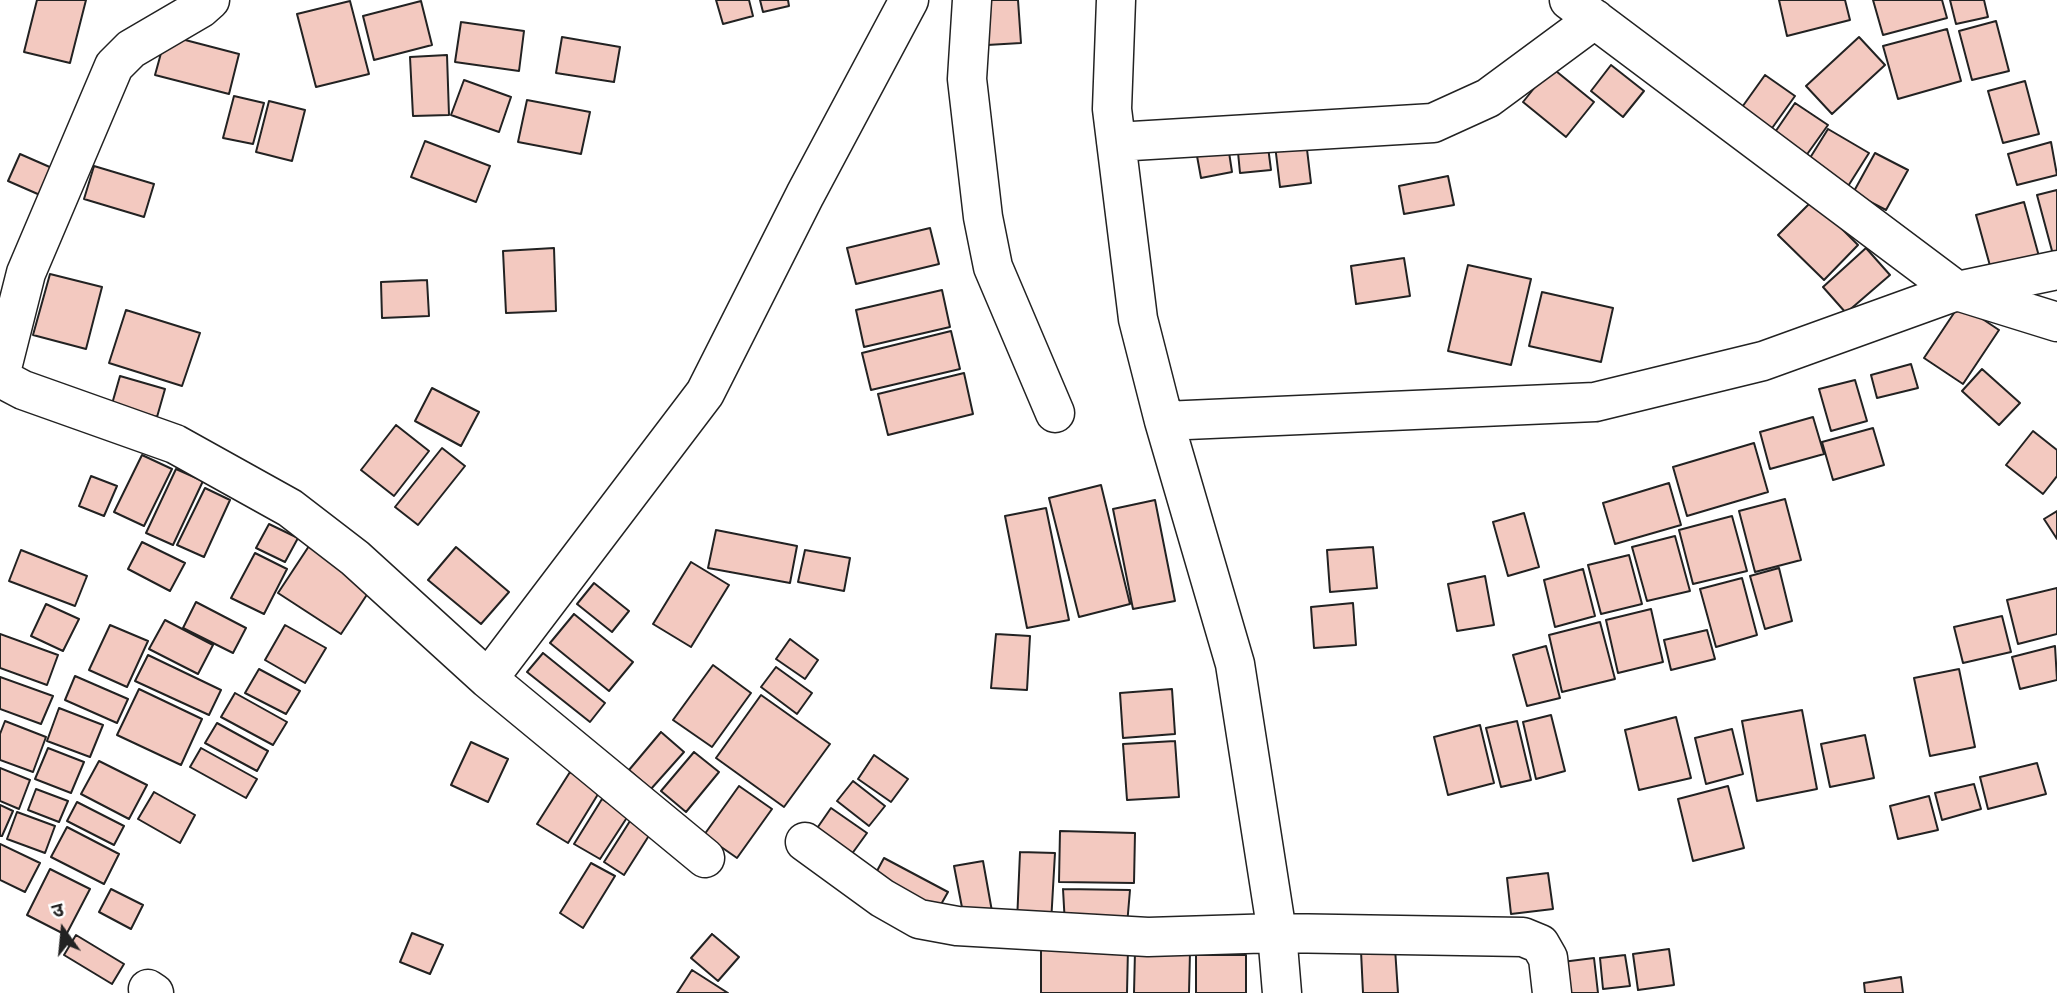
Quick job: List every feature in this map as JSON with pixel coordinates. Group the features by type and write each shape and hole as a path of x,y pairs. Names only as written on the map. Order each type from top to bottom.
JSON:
{"street":[{"path":"210,0 131,49 114,66 13,268 2,368 6,381 23,390 175,444 290,508 386,585 488,679 705,858"},
{"path":"488,679 705,393 805,195 909,0"},
{"path":"972,0 967,79 983,216 993,267 1055,413"},
{"path":"1116,0 1112,109 1138,319 1164,421 1235,664 1277,933 1282,993"},
{"path":"1116,142 1433,122 1488,98 1582,9 1957,291 2057,322"},
{"path":"1164,421 1595,402 1763,361 1957,291 2057,270"},
{"path":"805,842 882,898 919,919 957,926 1148,937 1277,933 1523,937 1540,944 1548,958 1552,993"}],"building":[{"path":"37,0 86,0 70,63 24,52"},
{"path":"716,0 749,0 753,16 723,24"},
{"path":"760,0 788,0 789,6 763,12"},
{"path":"984,0 1018,0 1021,43 987,45"},
{"path":"1779,0 1845,0 1850,20 1787,36"},
{"path":"1873,0 1942,0 1947,18 1883,35"},
{"path":"1950,0 1984,0 1988,17 1956,24"},
{"path":"350,1 369,74 316,87 297,14"},
{"path":"421,1 432,45 374,60 363,16"},
{"path":"1996,21 2009,71 1972,80 1959,31"},
{"path":"461,22 524,31 519,71 455,62"},
{"path":"1947,29 1961,81 1898,99 1883,46"},
{"path":"166,35 239,54 229,94 155,75"},
{"path":"562,37 620,47 614,82 556,73"},
{"path":"1859,37 1885,65 1832,114 1806,86"},
{"path":"447,55 449,115 413,116 410,57"},
{"path":"1611,65 1644,91 1623,117 1591,91"},
{"path":"1551,67 1594,102 1566,137 1523,102"},
{"path":"1765,75 1795,96 1770,131 1740,110"},
{"path":"464,80 511,97 499,132 451,115"},
{"path":"2025,81 2039,134 2003,143 1988,91"},
{"path":"234,96 264,103 253,144 223,138"},
{"path":"527,100 590,112 581,154 518,142"},
{"path":"269,101 305,110 292,161 256,152"},
{"path":"1795,103 1828,125 1803,160 1771,138"},
{"path":"1828,129 1869,153 1845,191 1805,166"},
{"path":"1227,139 1232,172 1201,178 1195,145"},
{"path":"1267,139 1271,170 1240,173 1237,142"},
{"path":"425,141 490,166 476,202 411,177"},
{"path":"1306,141 1311,183 1280,187 1275,145"},
{"path":"2051,142 2057,175 2017,185 2008,154"},
{"path":"1875,153 1908,170 1886,210 1853,193"},
{"path":"20,154 52,168 40,195 8,181"},
{"path":"94,166 154,184 144,217 84,199"},
{"path":"1448,176 1454,205 1404,214 1399,186"},
{"path":"2057,190 2057,262 2055,262 2037,195"},
{"path":"1813,200 1858,245 1824,280 1778,235"},
{"path":"2024,202 2040,260 1992,273 1976,215"},
{"path":"930,228 939,264 856,284 847,248"},
{"path":"554,248 556,311 506,313 503,251"},
{"path":"1866,248 1890,275 1846,313 1823,287"},
{"path":"1404,258 1410,296 1356,304 1351,266"},
{"path":"1468,265 1531,279 1511,365 1448,351"},
{"path":"50,274 102,287 86,349 33,335"},
{"path":"427,280 429,316 382,318 381,282"},
{"path":"942,290 950,327 864,347 856,310"},
{"path":"1542,292 1613,308 1601,362 1529,346"},
{"path":"1960,304 1999,330 1963,384 1924,358"},
{"path":"126,310 200,333 182,386 109,363"},
{"path":"951,331 960,369 871,390 862,353"},
{"path":"1911,364 1918,388 1877,398 1871,375"},
{"path":"1982,369 2020,403 1999,425 1962,391"},
{"path":"964,373 973,414 888,435 878,394"},
{"path":"120,376 165,389 157,417 112,404"},
{"path":"1855,380 1867,421 1831,431 1819,389"},
{"path":"432,388 479,412 461,446 415,421"},
{"path":"1813,417 1824,454 1770,469 1760,432"},
{"path":"396,425 429,451 394,496 361,470"},
{"path":"1873,428 1884,465 1833,480 1822,442"},
{"path":"2033,431 2057,450 2057,476 2043,494 2006,465"},
{"path":"1754,443 1768,492 1687,516 1673,467"},
{"path":"442,448 465,466 418,525 395,507"},
{"path":"142,455 172,469 144,526 114,512"},
{"path":"176,469 203,481 173,545 146,533"},
{"path":"91,476 117,486 104,516 79,506"},
{"path":"1669,483 1681,525 1615,544 1603,503"},
{"path":"1101,485 1130,604 1079,617 1049,498"},
{"path":"205,488 230,500 204,557 177,545"},
{"path":"1785,499 1801,560 1755,572 1739,511"},
{"path":"1155,500 1175,601 1133,609 1113,509"},
{"path":"1046,508 1069,620 1027,628 1005,516"},
{"path":"2057,511 2057,539 2044,519"},
{"path":"1524,513 1539,567 1508,576 1493,522"},
{"path":"1732,516 1747,571 1693,584 1679,530"},
{"path":"269,524 298,538 285,562 256,548"},
{"path":"716,530 797,546 790,583 708,568"},
{"path":"1675,536 1690,591 1647,601 1632,547"},
{"path":"142,542 185,563 170,591 128,569"},
{"path":"309,546 372,587 341,634 278,593"},
{"path":"456,547 509,592 481,624 428,580"},
{"path":"1373,547 1377,588 1330,592 1327,550"},
{"path":"21,550 87,576 75,606 9,581"},
{"path":"805,550 850,558 844,591 798,582"},
{"path":"255,553 287,569 264,614 231,598"},
{"path":"1629,555 1642,604 1601,614 1588,565"},
{"path":"691,562 729,585 691,647 653,624"},
{"path":"1779,568 1792,621 1765,629 1750,576"},
{"path":"1583,569 1595,616 1555,627 1544,580"},
{"path":"1485,576 1494,625 1457,631 1448,584"},
{"path":"1742,578 1757,635 1716,647 1700,589"},
{"path":"594,583 629,611 612,632 577,604"},
{"path":"2057,588 2057,634 2018,644 2007,600"},
{"path":"196,602 246,628 233,653 183,628"},
{"path":"1353,603 1356,645 1314,648 1311,607"},
{"path":"46,604 79,619 63,651 31,636"},
{"path":"1651,609 1663,662 1618,673 1606,620"},
{"path":"574,614 633,662 609,691 550,643"},
{"path":"2002,616 2011,652 1963,663 1954,627"},
{"path":"165,620 213,645 198,674 149,649"},
{"path":"1600,622 1615,679 1562,692 1549,635"},
{"path":"110,625 148,641 127,687 89,670"},
{"path":"285,625 326,648 305,683 265,660"},
{"path":"1707,630 1715,659 1671,670 1664,640"},
{"path":"0,634 58,655 47,685 0,668"},
{"path":"996,634 1030,636 1027,690 991,688"},
{"path":"790,639 818,660 805,679 776,659"},
{"path":"1546,646 1560,698 1527,706 1513,655"},
{"path":"2055,646 2057,680 2020,689 2012,657"},
{"path":"543,653 605,703 590,722 527,672"},
{"path":"148,655 221,690 209,715 135,681"},
{"path":"713,665 751,693 712,747 673,720"},
{"path":"776,667 812,693 797,714 761,687"},
{"path":"259,669 300,691 286,714 245,693"},
{"path":"1959,669 1975,747 1930,756 1914,678"},
{"path":"75,676 128,699 117,723 65,700"},
{"path":"0,677 53,696 41,724 0,709"},
{"path":"139,689 202,719 181,765 117,735"},
{"path":"1172,689 1175,734 1123,738 1120,693"},
{"path":"235,693 287,722 273,745 221,717"},
{"path":"761,695 830,744 784,807 716,758"},
{"path":"59,708 103,725 90,757 47,741"},
{"path":"1802,710 1817,789 1757,801 1742,721"},
{"path":"1551,715 1565,771 1536,779 1523,722"},
{"path":"1676,717 1691,778 1639,790 1625,730"},
{"path":"5,721 46,737 33,772 0,760 0,734"},
{"path":"1517,721 1531,780 1501,787 1486,728"},
{"path":"217,723 268,751 257,771 205,743"},
{"path":"1480,725 1494,783 1448,795 1434,737"},
{"path":"1732,729 1743,774 1706,784 1695,738"},
{"path":"661,732 684,752 651,789 629,770"},
{"path":"1865,735 1874,778 1830,787 1821,744"},
{"path":"1175,741 1179,797 1127,800 1123,744"},
{"path":"471,742 508,759 488,802 451,785"},
{"path":"48,748 84,762 71,793 35,779"},
{"path":"201,748 257,779 246,798 190,767"},
{"path":"694,752 719,772 686,812 661,791"},
{"path":"874,755 908,779 891,802 858,779"},
{"path":"99,761 147,785 129,819 81,794"},
{"path":"2037,763 2046,794 1988,809 1980,777"},
{"path":"0,768 30,780 19,809 0,801"},
{"path":"570,772 600,791 568,843 537,824"},
{"path":"853,781 885,806 869,826 837,801"},
{"path":"1974,784 1981,809 1942,820 1935,793"},
{"path":"739,786 772,809 737,858 704,835"},
{"path":"1728,786 1744,848 1693,861 1678,799"},
{"path":"36,789 68,801 59,822 28,810"},
{"path":"154,792 195,815 180,843 138,819"},
{"path":"1929,796 1938,830 1898,839 1890,806"},
{"path":"602,799 628,816 600,859 574,844"},
{"path":"77,802 124,826 114,845 67,821"},
{"path":"0,805 13,811 2,836 0,836"},
{"path":"831,808 867,833 846,862 811,837"},
{"path":"17,812 55,826 45,853 7,839"},
{"path":"630,821 650,834 624,875 604,862"},
{"path":"67,827 119,854 104,884 51,857"},
{"path":"1060,831 1135,833 1134,883 1059,882"},
{"path":"0,844 40,863 25,892 0,880"},
{"path":"1020,852 1055,853 1051,923 1017,922"},
{"path":"884,858 948,892 935,915 871,882"},
{"path":"983,861 993,917 965,923 954,866"},
{"path":"591,863 615,876 583,928 560,913"},
{"path":"50,869 90,889 66,935 27,915"},
{"path":"1548,873 1553,909 1511,914 1507,878"},
{"path":"111,889 143,905 131,929 99,912"},
{"path":"1063,889 1130,890 1127,925 1065,925"},
{"path":"412,933 443,945 430,974 400,962"},
{"path":"712,934 739,957 718,981 691,958"},
{"path":"76,935 124,964 112,984 64,955"},
{"path":"1041,947 1128,948 1127,993 1041,993"},
{"path":"1395,948 1398,993 1363,993 1361,951"},
{"path":"1669,949 1674,985 1638,990 1633,954"},
{"path":"1135,951 1190,952 1189,993 1134,993"},
{"path":"1196,955 1246,955 1246,993 1196,993"},
{"path":"1625,955 1630,986 1603,989 1600,958"},
{"path":"1594,958 1598,993 1566,993 1562,962"},
{"path":"692,970 728,993 677,993"},
{"path":"1901,977 1903,993 1865,993 1864,983"}]}
